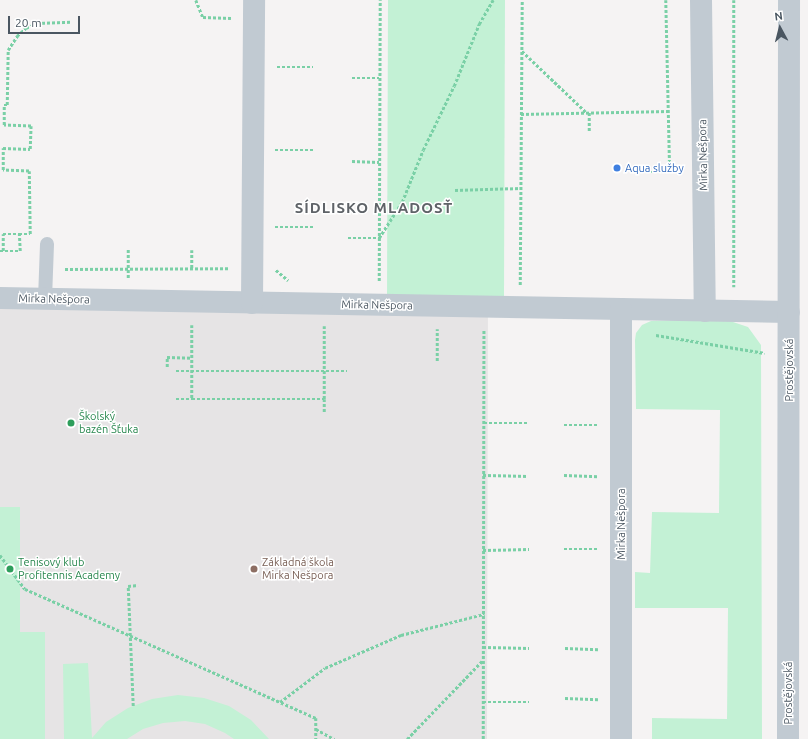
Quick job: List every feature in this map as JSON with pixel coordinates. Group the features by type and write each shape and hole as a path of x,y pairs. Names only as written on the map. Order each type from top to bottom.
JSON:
{"street":[{"path":"252,302 254,0"},
{"name":"Mirka Nešpora","path":"701,0 705,311"},
{"name":"Prostějovská","path":"788,739 789,0"},
{"name":"Mirka Nešpora","path":"0,298 520,307 621,319 705,311 789,312"},
{"name":"Mirka Nešpora","path":"621,319 621,739"}],"lane":[{"path":"46,299 47,244"}],"path":[{"path":"196,0 200,9"},
{"path":"379,305 380,0"},
{"path":"379,238 402,202 423,150 454,86 479,24 493,0"},
{"path":"520,307 522,0"},
{"path":"666,0 670,172"},
{"path":"734,0 734,311"},
{"path":"30,241 30,171 3,170 4,148 30,149 31,126 4,125 4,105 7,105 8,50 17,36 26,28 37,23 72,22"},
{"path":"522,51 587,112 589,131"},
{"path":"275,67 313,67"},
{"path":"352,78 379,78"},
{"path":"521,114 669,111"},
{"path":"275,150 313,150"},
{"path":"352,161 379,162"},
{"path":"634,172 703,172"},
{"path":"455,190 521,188"},
{"path":"274,227 312,227"},
{"path":"19,234 20,251 1,251 3,234 19,234 30,234"},
{"path":"348,238 379,238"},
{"path":"128,249 128,300"},
{"path":"192,250 192,268"},
{"path":"192,301 192,399"},
{"path":"483,739 484,306"},
{"path":"621,319 789,360"},
{"path":"324,322 324,412"},
{"path":"437,322 437,361"},
{"path":"167,367 167,358 192,358"},
{"path":"176,370 347,371"},
{"path":"176,399 324,399"},
{"path":"484,423 528,423"},
{"path":"483,475 528,476"},
{"path":"564,475 605,476"},
{"path":"484,550 529,549"},
{"path":"564,550 604,549"},
{"path":"0,555 25,589 316,718 316,739"},
{"path":"133,706 128,586 138,585"},
{"path":"280,702 325,668 401,635 484,614"},
{"path":"483,647 529,648"},
{"path":"565,648 604,649"},
{"path":"407,739 484,660"},
{"path":"565,698 603,699"},
{"path":"484,702 530,702"},
{"path":"316,730 334,739"}],"shaded area":[{"name":"Základná škola Mirka Nešpora","path":"488,297 487,739 45,739 45,632 20,632 20,507 0,507 0,298"}],"green space":[{"path":"388,0 505,0 504,297 387,301"},
{"path":"724,319 748,327 761,345 762,739 652,739 652,718 727,719 728,608 635,608 635,572 650,573 652,512 719,513 720,410 636,409 636,333 642,325 651,321"},
{"name":"Tenisový klub Profitennis Academy","path":"0,507 20,507 20,632 45,632 45,739 0,739"},
{"path":"88,663 92,738 106,722 128,708 152,699 178,695 204,698 229,706 251,720 269,739 234,739 205,724 185,721 163,723 143,729 127,739 64,739 63,664"}],"place":[{"name":"Aqua služby","path":"617,168"},
{"name":"Školský bazén Šťuka","path":"71,423"},
{"name":"Tenisový klub Profitennis Academy","path":"10,569"},
{"name":"Základná škola Mirka Nešpora","path":"254,569"}],"district":[{"name":"SÍDLISKO MLADOSŤ","path":"374,208"}]}
